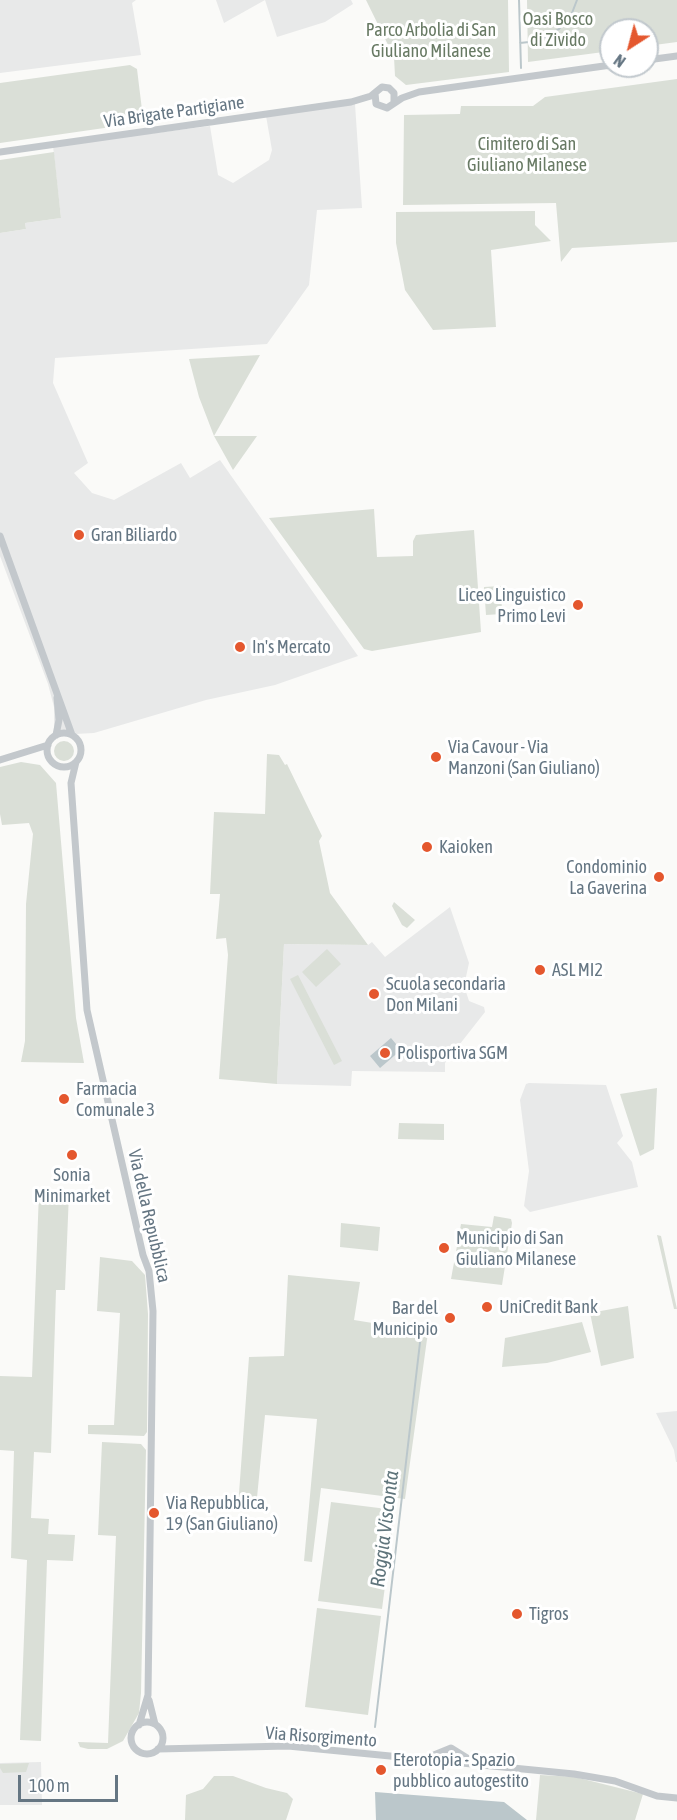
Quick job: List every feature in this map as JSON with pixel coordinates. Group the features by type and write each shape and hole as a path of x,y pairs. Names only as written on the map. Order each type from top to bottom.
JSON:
{"street":[{"path":"659,58 677,56"},
{"path":"419,92 387,108 376,104 375,93 386,87 393,92 419,92 599,67"},
{"path":"393,92 394,103"},
{"name":"Via Brigate Partigiane","path":"0,152 351,102 375,93"},
{"name":"Via Brigate Partigiane","path":"351,102 376,104"},
{"path":"0,536 72,735 80,745 81,751 76,762 63,766 49,757 30,753"},
{"path":"0,760 30,753 48,745 56,735 59,720 56,686"},
{"path":"56,735 72,735"},
{"path":"48,745 49,757"},
{"name":"Via della Repubblica","path":"76,762 71,783 87,1010 143,1255 149,1271 151,1291 148,1695 155,1724"},
{"name":"Via della Repubblica","path":"63,766 71,783"},
{"name":"Via della Repubblica","path":"139,1725 148,1695"},
{"path":"163,1736 158,1749 144,1753 134,1747 132,1733 139,1725 147,1722 155,1724 170,1743 182,1748"},
{"name":"Via Risorgimento","path":"158,1749 288,1746 601,1777 655,1796 677,1798"},
{"name":"Via Risorgimento","path":"422,1760 451,1748 477,1764"},
{"path":"444,1751 442,1758 449,1763 456,1759 456,1752"}],"shaded area":[{"path":"0,0 136,0 132,3 141,55 0,73"},
{"path":"216,0 265,0 224,23"},
{"path":"265,0 351,0 353,4 325,22 277,37"},
{"path":"355,104 362,208 317,210 309,285 267,344 55,358 53,383 88,463 74,473 92,493 114,500 181,463 190,478 220,460 358,656 275,685 206,700 94,733 75,734 66,730 54,732 54,707 48,684 0,556 0,233 26,229 25,223 61,218 53,146 210,126 218,175 233,183 269,160 272,150 266,116"},
{"name":"Scuola secondaria Don Milani","path":"450,907 469,963 464,986 469,1001 484,1007 485,1012 445,1063 445,1072 352,1071 351,1086 277,1084 284,944 368,945 372,942 385,957"},
{"name":"Polisportiva SGM","path":"391,1038 401,1050 380,1068 370,1056"},
{"path":"526,1084 606,1085 623,1136 617,1143 632,1162 638,1187 530,1212 524,1206 529,1171 520,1100"},
{"path":"677,1411 676,1462 674,1450 656,1413"},
{"path":"41,1762 42,1805 0,1805 0,1763"},
{"path":"375,1792 504,1802 527,1820 376,1820"}],"green space":[{"name":"Parco Arbolia di San Giuliano Milanese","path":"366,0 508,0 509,72 406,85 395,76 394,57"},
{"name":"Oasi Bosco di Zivido","path":"527,0 677,0 677,42 659,44 659,18 599,18 599,53 528,62"},
{"path":"130,65 137,69 143,118 139,123 0,143 0,83"},
{"name":"Cimitero di San Giuliano Milanese","path":"677,79 677,242 572,248 561,262 556,203 403,205 404,115 460,114 461,106 533,106 545,97"},
{"path":"54,152 61,218 25,223 26,229 0,233 0,160"},
{"path":"535,211 535,225 551,241 491,250 496,327 433,330 405,290 396,243 396,212"},
{"path":"260,355 214,436 199,397 189,359"},
{"path":"214,436 257,436 233,470"},
{"path":"374,509 377,557 413,556 413,541 416,535 474,530 481,632 372,651 364,649 269,518"},
{"path":"501,586 502,614 486,615 484,587"},
{"path":"64,741 71,744 74,751 71,758 64,761 57,758 54,751 57,744"},
{"path":"267,754 279,755 285,765 287,764 322,836 319,841 330,893 368,945 284,944 277,1084 219,1079 228,955 226,938 216,939 220,894 210,894 214,812 265,814"},
{"path":"21,762 40,765 56,783 76,1018 84,1063 21,1062 25,1041 26,904 33,834 29,823 2,825 0,767"},
{"path":"394,902 415,920 407,928 402,925 392,906"},
{"path":"327,949 341,964 316,987 302,972"},
{"path":"298,975 342,1061 334,1065 290,979"},
{"path":"657,1088 654,1149 640,1156 620,1094"},
{"path":"399,1123 444,1124 444,1140 398,1139"},
{"path":"39,1192 69,1193 65,1290 56,1290 51,1453 34,1452 31,1518 49,1519 48,1534 75,1535 73,1561 47,1560 41,1741 20,1740 27,1560 11,1558 14,1451 0,1450 0,1376 32,1377"},
{"path":"494,1216 511,1219 512,1223 502,1285 451,1279 461,1224 492,1227"},
{"path":"341,1223 380,1227 378,1251 340,1247"},
{"path":"657,1235 661,1236 677,1309 674,1309"},
{"path":"100,1257 132,1261 145,1275 148,1314 147,1432 144,1436 88,1434 88,1425 114,1425 120,1313 97,1311"},
{"path":"288,1275 360,1282 354,1320 428,1332 405,1499 321,1488 312,1562 304,1561 317,1419 265,1415 256,1508 238,1507 249,1357 284,1356"},
{"path":"628,1306 634,1358 601,1366 590,1313"},
{"path":"582,1322 591,1352 547,1363 502,1367 505,1338"},
{"path":"102,1442 141,1444 146,1450 141,1693 139,1713 123,1741 107,1749 88,1749 80,1747 78,1742 108,1743 116,1536 98,1535"},
{"path":"331,1502 395,1510 382,1609 318,1601"},
{"path":"317,1608 381,1616 368,1715 305,1707"},
{"path":"29,1763 26,1772 3,1773 0,1768 0,1764"},
{"path":"540,1775 575,1777 643,1794 635,1820 536,1820"},
{"path":"214,1776 233,1776 287,1793 293,1799 286,1820 185,1820 186,1795 203,1789"}],"waterway":[{"path":"519,0 521,68"},
{"path":"520,43 538,41 559,29 572,13 577,0"},
{"name":"Roggia Visconta","path":"375,1727 421,1334"}],"place":[{"name":"Gran Biliardo","path":"79,535"},
{"name":"Liceo Linguistico Primo Levi","path":"578,605"},
{"name":"In's Mercato","path":"240,647"},
{"name":"Via Cavour - Via Manzoni (San Giuliano)","path":"436,757"},
{"name":"Kaioken","path":"427,847"},
{"name":"Condominio La Gaverina","path":"659,877"},
{"name":"ASL MI2","path":"540,970"},
{"name":"Scuola secondaria Don Milani","path":"374,994"},
{"name":"Polisportiva SGM","path":"385,1053"},
{"name":"Farmacia Comunale 3","path":"64,1099"},
{"name":"Sonia Minimarket","path":"72,1155"},
{"name":"Municipio di San Giuliano Milanese","path":"444,1248"},
{"name":"UniCredit Bank","path":"487,1307"},
{"name":"Bar del Municipio","path":"450,1318"},
{"name":"Via Repubblica, 19 (San Giuliano)","path":"154,1513"},
{"name":"Tigros","path":"517,1614"},
{"name":"Eterotopia - Spazio pubblico autogestito","path":"381,1770"}]}
